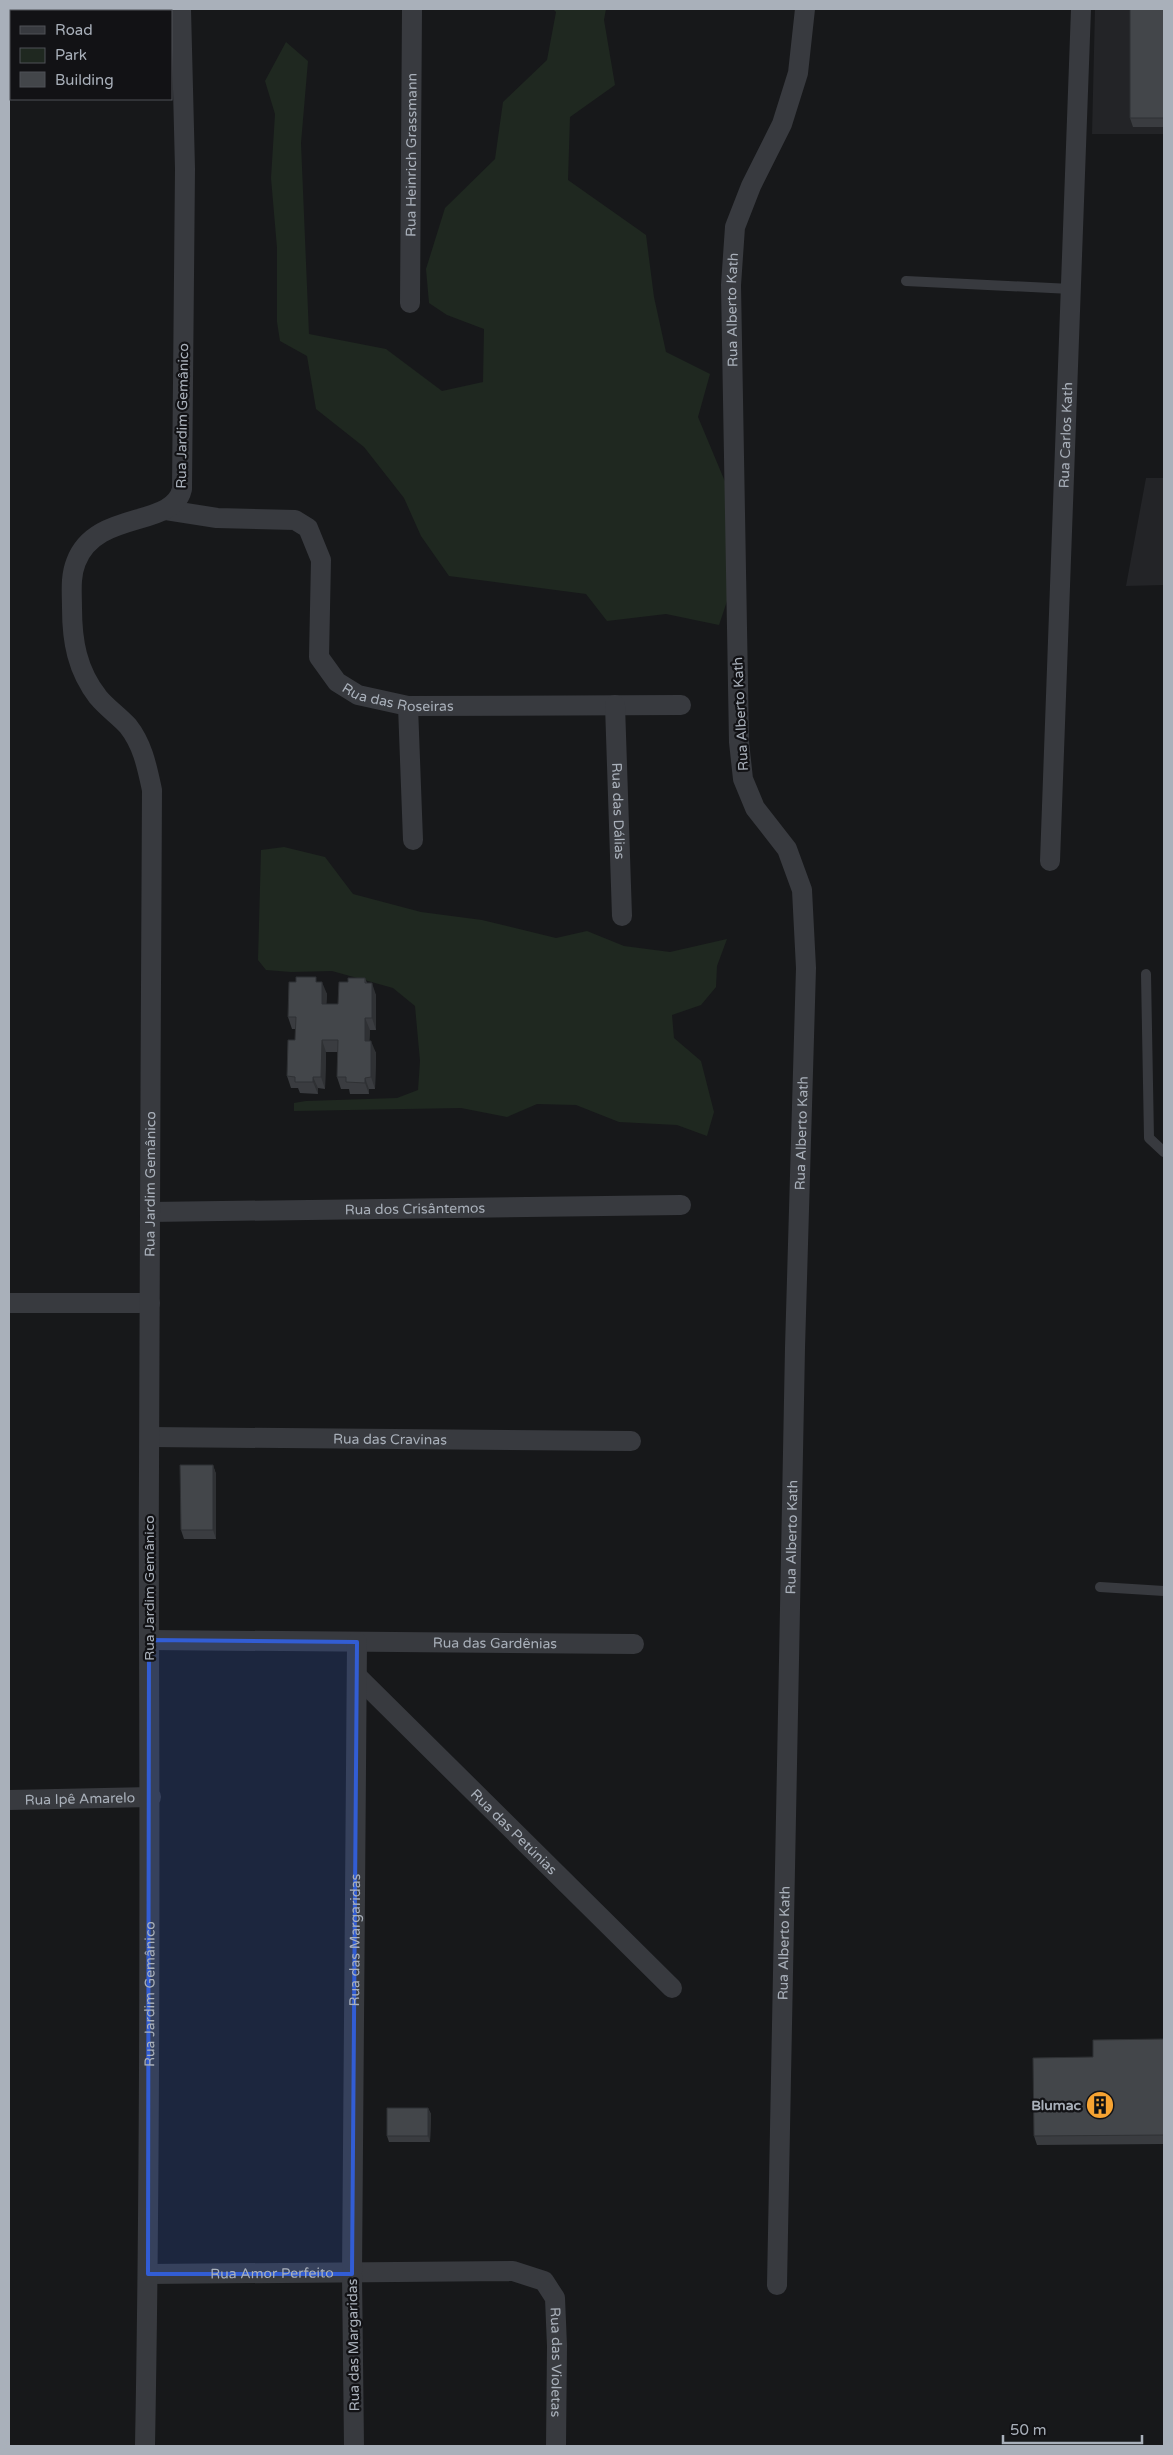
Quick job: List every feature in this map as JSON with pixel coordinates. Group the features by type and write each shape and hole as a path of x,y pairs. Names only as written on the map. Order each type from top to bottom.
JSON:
{"street":[{"name":"Rua Jardim Gemânico","path":"145,2446 151,1797 149,1640 152,790 144,755 129,727 98,696 76,656 72,629 72,582 76,563 85,545 96,536 124,522 166,510 180,498 182,489 185,169 181,9"},
{"name":"Rua Heinrich Grassmann","path":"410,303 412,9"},
{"name":"Rua Alberto Kath","path":"777,2285 795,1348 806,968 802,890 787,848 755,808 743,779 739,742 731,285 735,227 751,186 782,124 798,73 805,9"},
{"name":"Rua Carlos Kath","path":"1050,861 1081,9"},
{"name":"Rua das Roseiras","path":"166,510 217,518 295,520 308,528 321,560 319,657 337,682 358,695 408,706 681,705"},
{"name":"Rua das Dálias","path":"615,705 622,916"},
{"path":"408,706 413,840"},
{"name":"Rua dos Crisântemos","path":"150,1212 681,1205"},
{"path":"9,1303 150,1303"},
{"name":"Rua das Cravinas","path":"150,1438 631,1441"},
{"path":"149,1640 357,1642"},
{"name":"Rua das Gardênias","path":"357,1642 634,1644"},
{"name":"Rua das Margaridas","path":"354,2446 352,2274 357,1642"},
{"name":"Rua das Petúnias","path":"357,1676 672,1988"},
{"name":"Rua Ipê Amarelo","path":"9,1800 151,1797"},
{"name":"Rua Amor Perfeito","path":"148,2274 352,2274 513,2271 544,2281"},
{"name":"Rua das Violetas","path":"544,2281 555,2298 557,2346 556,2446"}],"lane":[{"path":"906,281 1070,289"},
{"path":"1146,974 1149,1138 1164,1152"},
{"path":"1100,1587 1164,1591"}],"highlighted area":[{"path":"149,1640 357,1642 352,2274 148,2274"}],"shaded area":[{"path":"1095,9 1164,9 1164,134 1092,134"},
{"path":"1146,478 1164,478 1164,585 1126,586"}],"green space":[{"path":"553,9 606,9 604,20 615,85 570,117 568,180 646,235 654,297 666,352 710,374 698,417 726,484 729,595 719,625 666,614 607,621 586,594 449,576 421,536 404,498 364,447 316,409 307,356 280,341 277,322 277,248 271,178 275,114 265,81 286,42 308,61 301,143 309,334 386,349 442,391 483,382 484,329 447,315 429,303 426,269 445,208 495,159 503,102 547,60 556,12"},
{"path":"284,847 325,857 353,894 421,912 482,920 556,938 587,931 624,946 670,952 727,939 717,966 716,987 701,1005 672,1015 674,1038 701,1061 714,1112 707,1136 677,1125 619,1122 576,1105 537,1104 507,1117 461,1108 294,1111 294,1103 397,1098 418,1090 420,1061 415,1006 393,988 332,971 291,972 266,970 258,960 261,850"}],"building":[{"path":"1130,9 1164,9 1164,118 1130,118"},
{"path":"296,977 316,977 316,982 322,982 322,1004 338,1004 339,982 348,982 348,978 365,978 365,983 372,983 372,1018 365,1018 365,1041 371,1041 371,1077 365,1078 365,1083 346,1082 346,1077 337,1077 338,1040 322,1040 321,1077 313,1077 313,1082 295,1082 295,1077 287,1076 288,1040 295,1040 296,1017 288,1017 289,982 296,982"},
{"path":"180,1465 213,1465 213,1530 181,1530"},
{"name":"Blumac","path":"1164,2039 1164,2135 1034,2136 1033,2058 1093,2057 1093,2040"},
{"path":"387,2108 428,2108 428,2136 387,2136"}],"place":[{"name":"Blumac","path":"1100,2105"}]}
